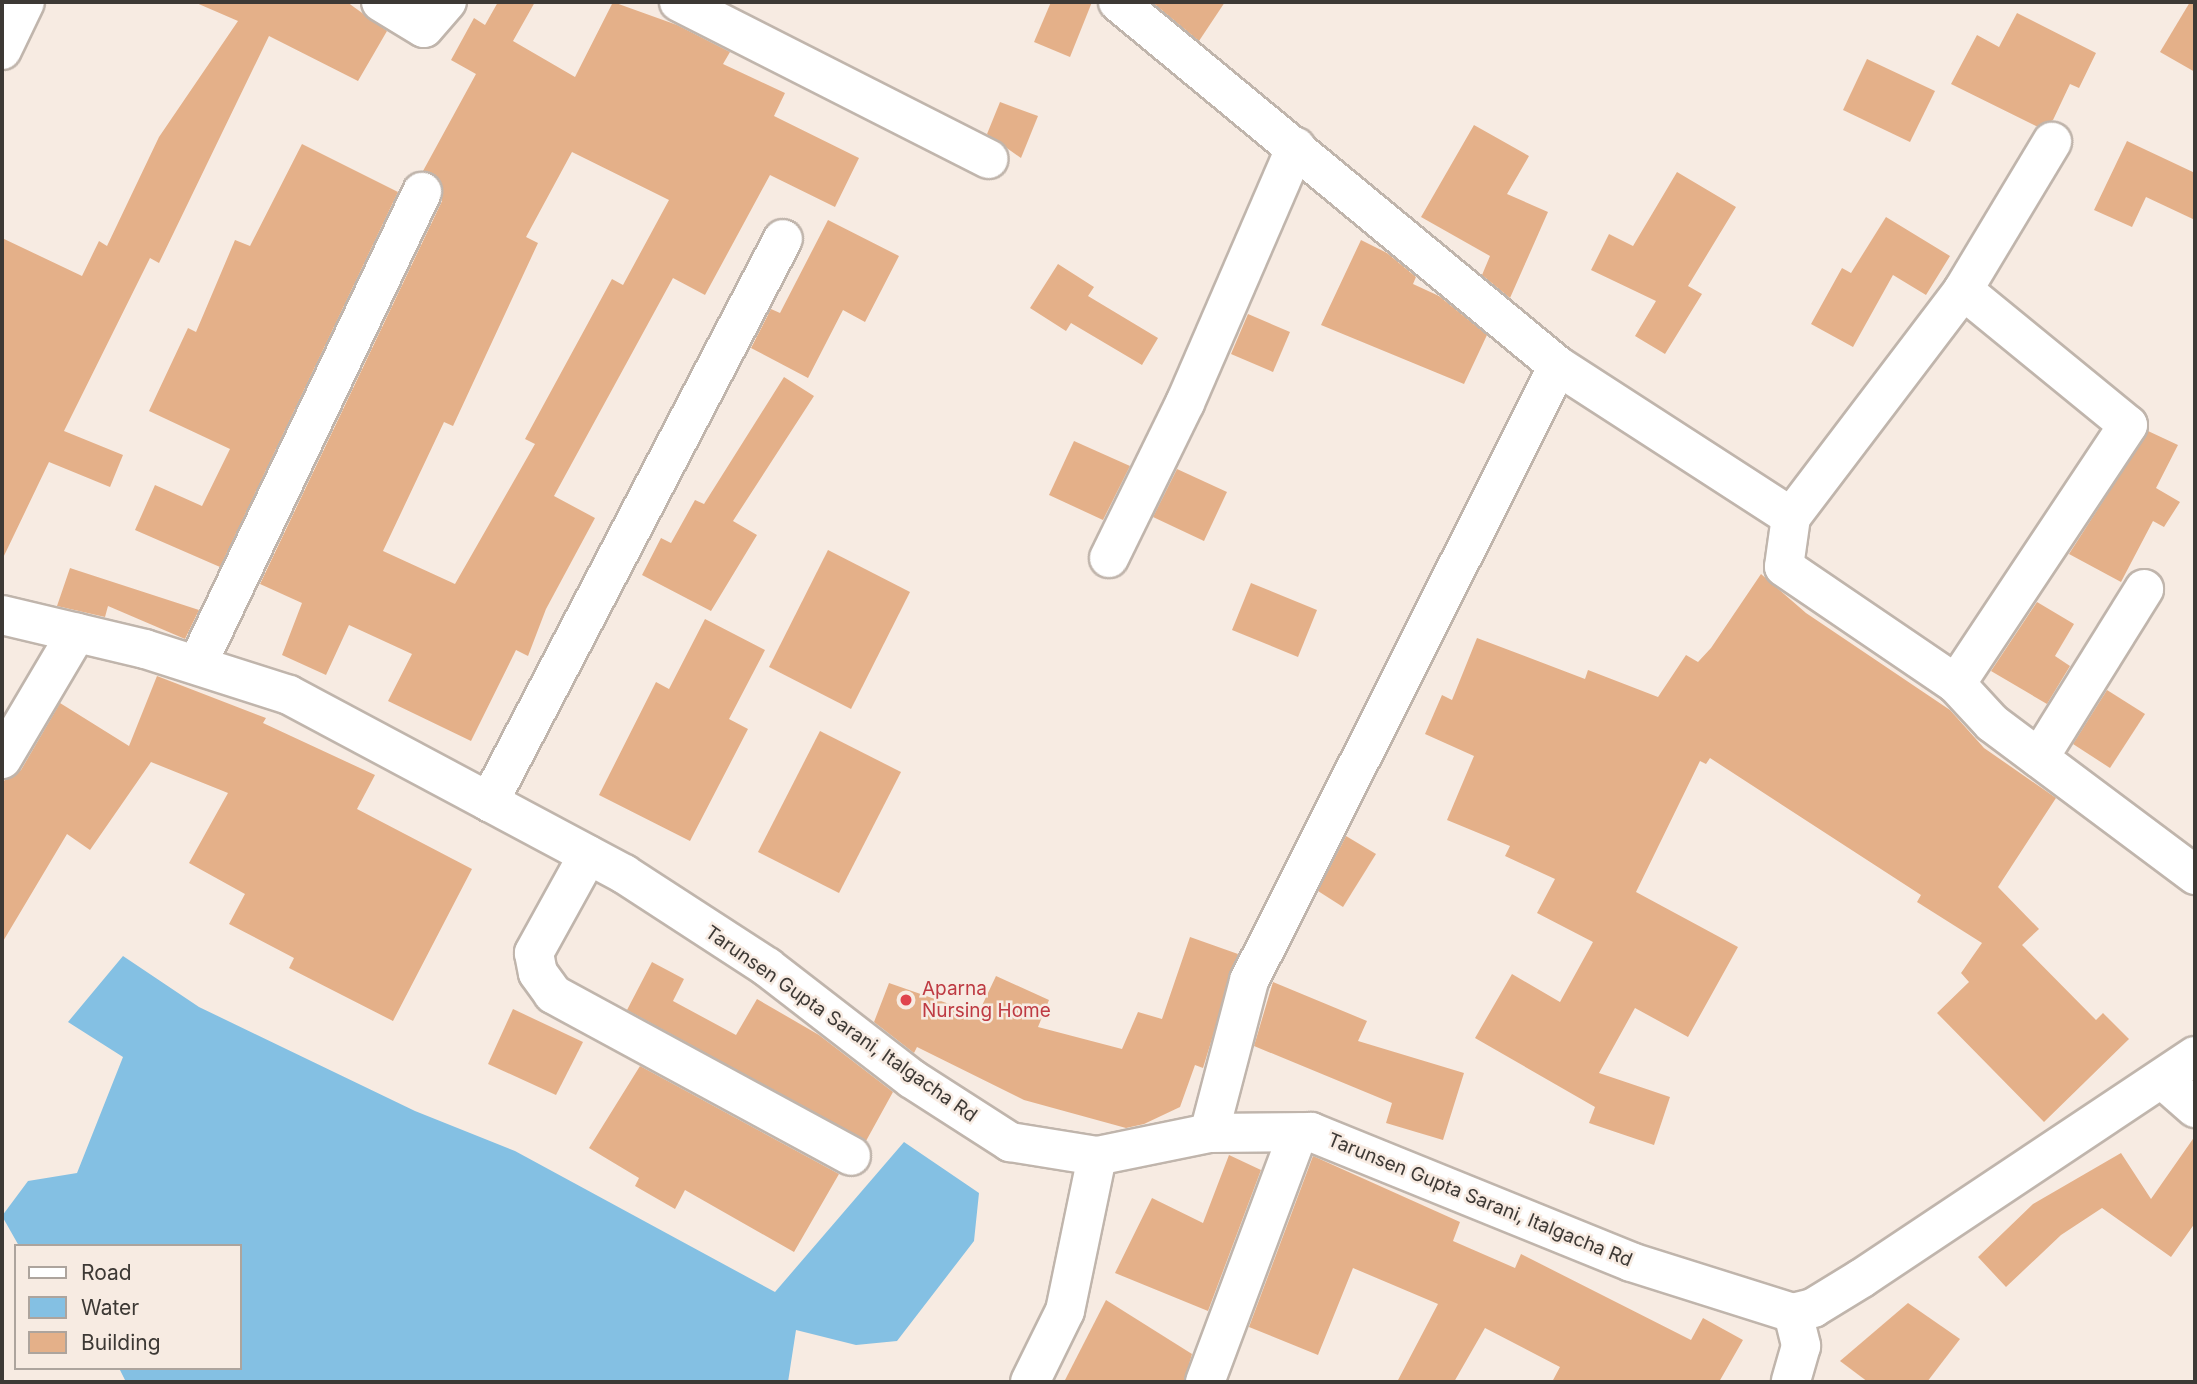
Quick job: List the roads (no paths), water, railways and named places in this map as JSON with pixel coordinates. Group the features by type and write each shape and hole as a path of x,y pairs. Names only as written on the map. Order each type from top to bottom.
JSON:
{"street":[{"path":"2,50 25,2"},
{"path":"381,2 424,28 447,2"},
{"path":"1118,2 1558,366 1791,517"},
{"path":"692,5 988,159"},
{"path":"2052,142 1963,290 1791,517 1784,567 1956,684 1992,723 2195,874"},
{"path":"1109,558 1185,403 1296,147"},
{"path":"197,666 422,192"},
{"path":"489,802 783,239"},
{"path":"1956,684 2128,425 1963,290"},
{"path":"1209,1133 1249,981 1558,366"},
{"path":"2039,758 2144,589"},
{"name":"Tarunsen Gupta Sarani, Italgacha Rd","path":"2,615 76,632 289,695 588,855 767,967 912,1079 1010,1142 1097,1156 1209,1133 1311,1132 1631,1262 1794,1313"},
{"path":"2,759 76,632"},
{"path":"588,855 534,953 538,973 553,994 851,1156"},
{"path":"1796,1380 1801,1346 1794,1313 1813,1308 1852,1284 2195,1056"},
{"path":"2162,1079 2195,1108"},
{"path":"1205,1382 1298,1133"},
{"path":"1030,1382 1065,1311 1097,1156"}],"water":[{"path":"123,956 199,1007 415,1111 515,1151 775,1292 904,1142 979,1193 974,1241 897,1341 856,1345 796,1330 788,1382 126,1382 120,1370 242,1370 242,1244 18,1244 2,1216 28,1181 77,1173 123,1057 68,1022"}],"place":[{"name":"Aparna Nursing Home","path":"906,1000"}]}
